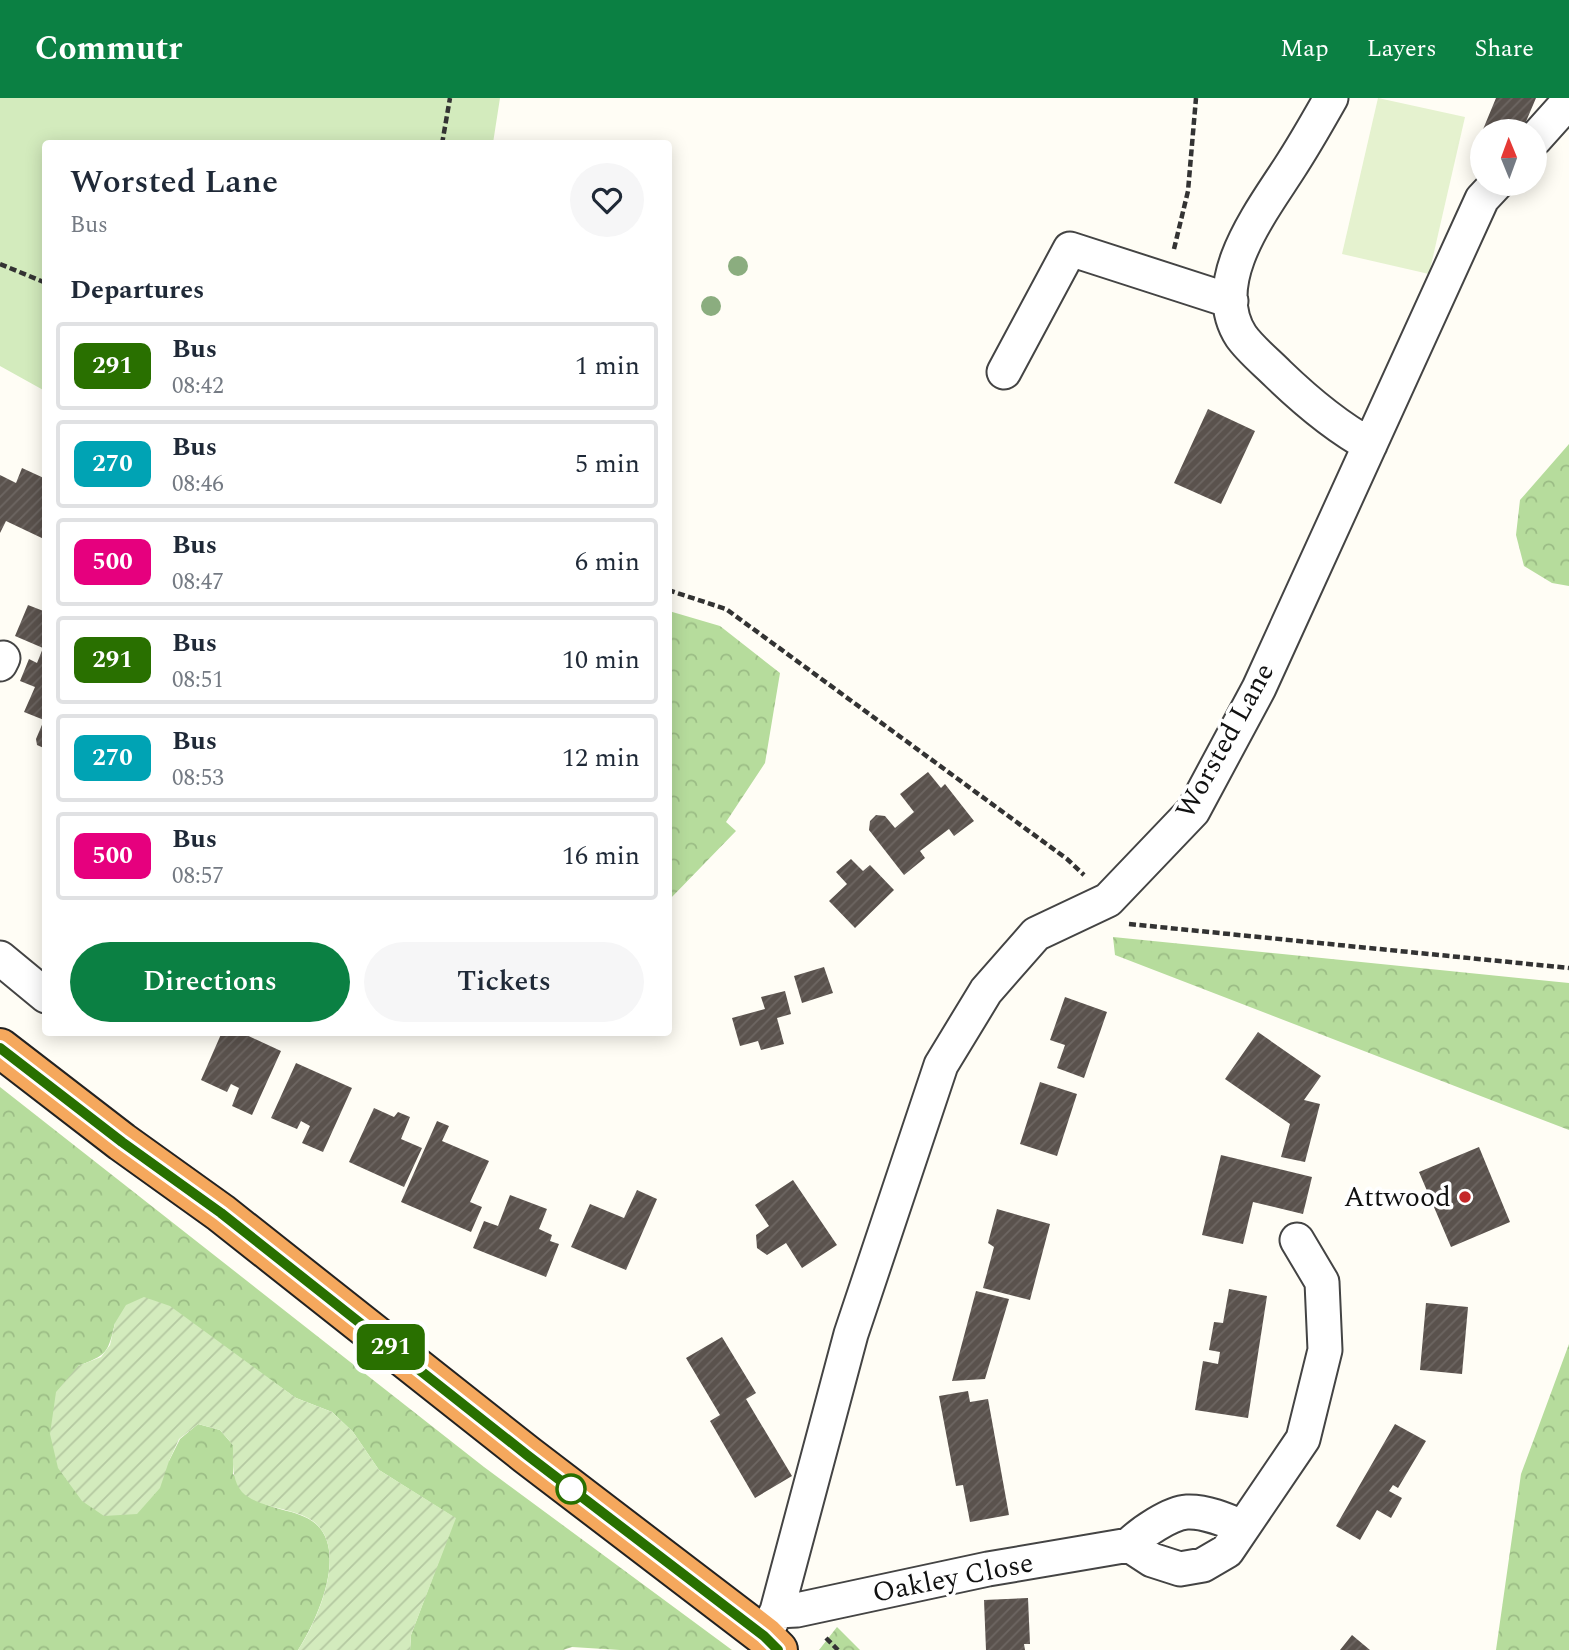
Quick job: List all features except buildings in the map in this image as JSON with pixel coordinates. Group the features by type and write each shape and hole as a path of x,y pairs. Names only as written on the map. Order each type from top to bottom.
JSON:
{"highway":[{"path":"0,1048 122,1142 221,1213 516,1446 773,1632"}],"street":[{"path":"1331,98 1244,242 1234,269 1231,301 1233,318 1241,336 1268,364 1342,430 1370,445"},
{"path":"1547,126 1569,101"},
{"name":"Worsted Lane","path":"773,1632 851,1334 941,1065 986,991 1036,934 1108,900 1193,811 1259,688 1485,196"},
{"path":"1004,372 1070,249 1231,301"},
{"path":"0,958 42,993"},
{"path":"1129,1545 1152,1560 1180,1569 1203,1565 1227,1551 1303,1439 1325,1350 1322,1282 1297,1240"},
{"name":"Oakley Close","path":"773,1632 797,1610 988,1569 1129,1545 1144,1530 1186,1511 1220,1518 1241,1527"}],"path":[{"path":"443,140 450,98"},
{"path":"1167,281 1188,191 1196,98"},
{"path":"0,264 42,281"},
{"path":"672,591 726,609 1067,859 1108,900 1125,923 1569,968"}],"green space":[{"path":"0,98 500,98 493,140 42,140 42,389 0,366"},
{"path":"1378,98 1465,117 1429,274 1342,254"},
{"path":"1569,444 1569,586 1552,583 1524,566 1516,535 1520,500"},
{"path":"672,612 720,626 780,673 765,763 726,822 736,831 672,897"},
{"path":"1113,937 1569,983 1569,1130 1115,955"},
{"path":"0,1087 484,1467 732,1650 572,1647 563,1650 410,1650 411,1635 455,1518 379,1470 353,1432 332,1412 296,1398 235,1355 115,1323 105,1352 78,1366 169,1461 180,1439 198,1424 220,1430 233,1445 233,1474 253,1494 265,1504 307,1518 321,1529 328,1544 330,1562 322,1601 298,1650 0,1650"},
{"path":"144,1297 170,1306 296,1398 332,1412 353,1432 379,1470 456,1518 411,1635 410,1650 298,1650 322,1601 330,1562 328,1544 321,1529 308,1518 256,1501 242,1492 234,1475 233,1445 220,1430 198,1424 179,1439 160,1488 137,1514 104,1516 82,1501 58,1468 50,1434 56,1392 78,1366 101,1357 110,1345 115,1323 126,1305"},
{"path":"1569,1344 1569,1650 1496,1650 1521,1474"},
{"path":"837,1627 860,1650 819,1650"}],"bus line":[{"name":"291","path":"0,1048 122,1142 221,1213 527,1455 764,1636 778,1650"}],"place":[{"name":"Attwood","path":"1465,1197"}]}
